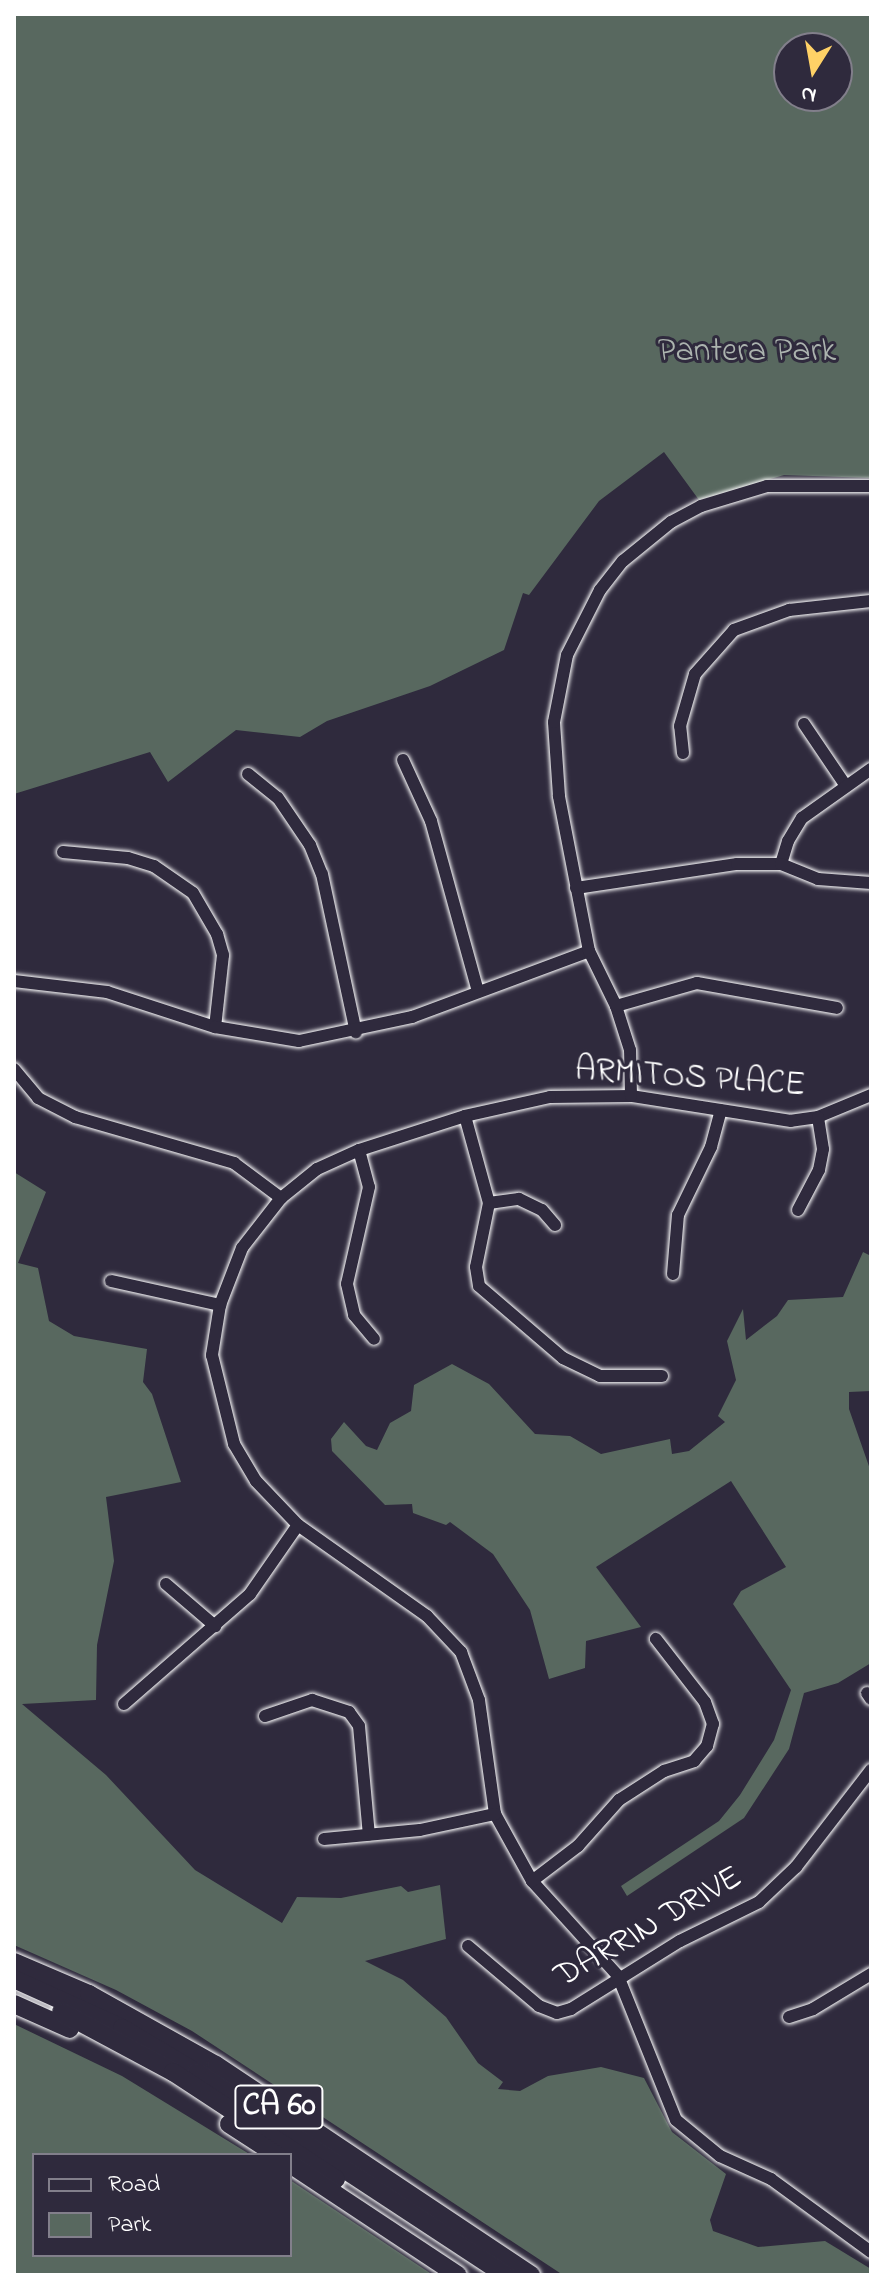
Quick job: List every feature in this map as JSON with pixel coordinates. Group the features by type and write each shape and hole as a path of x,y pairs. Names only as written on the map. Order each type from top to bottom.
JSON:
{"highway":[{"name":"CA 60","path":"14,1962 89,1994 216,2065 531,2275"},
{"path":"14,1979 122,2028 183,2064 505,2275"},
{"path":"14,1993 173,2072 482,2275"},
{"name":"CA 60","path":"14,2004 135,2062 274,2153"},
{"name":"CA 60","path":"292,2165 458,2275"}],"street":[{"path":"631,1096 630,1050 616,1006 589,951 559,796 554,722 567,655 600,590 647,540 712,502 767,486 871,486"},
{"path":"683,753 680,726 695,674 734,630 789,610 871,601"},
{"path":"804,724 846,786"},
{"path":"403,760 435,834 478,992"},
{"path":"781,864 788,841 802,818 871,769"},
{"path":"248,774 278,798 310,845 322,874 356,1032"},
{"path":"63,852 128,858 154,866 193,893 217,934 223,955 215,1027"},
{"path":"576,888 737,864 781,864 818,879 871,883"},
{"path":"14,981 107,992 215,1027 299,1041 356,1032 589,951"},
{"path":"616,1006 697,983 837,1008"},
{"path":"14,1069 38,1098 75,1117 234,1163 281,1198"},
{"name":"ARMITOS PLACE","path":"871,1095 818,1117 771,1119 631,1096 550,1097 465,1116 359,1150 317,1169 281,1198 242,1248 220,1305 212,1355 220,1403 234,1444 256,1481 298,1525 427,1616 461,1652 479,1700 495,1814 532,1881 618,1976 676,2120 720,2156 771,2179 871,2252"},
{"path":"673,1274 678,1215 711,1147 721,1110"},
{"path":"465,1116 489,1203 476,1267 479,1286 563,1358 600,1376 662,1376"},
{"path":"798,1210 819,1170 823,1149 818,1117"},
{"path":"359,1150 369,1187 347,1284 354,1315 374,1339"},
{"path":"489,1203 519,1199 542,1210 555,1225"},
{"path":"111,1281 220,1305"},
{"path":"124,1704 250,1594 298,1525"},
{"path":"166,1584 215,1626"},
{"path":"532,1881 578,1846 619,1800 664,1771 694,1761 707,1746 713,1724 705,1702 656,1639"},
{"path":"265,1716 312,1700 349,1712 359,1726 369,1835"},
{"name":"DARRIN DRIVE","path":"468,1946 539,2006 557,2013 571,2009 618,1976 759,1902 796,1867 871,1770"},
{"path":"324,1839 369,1835 495,1814"},
{"path":"789,2017 813,2009 871,1974"}],"green space":[{"name":"Pantera Park","path":"14,14 871,14 871,478 784,475 699,500 664,452 599,501 529,595 523,593 504,650 430,686 327,721 300,737 236,730 168,782 150,752 14,794"},
{"path":"14,1172 46,1192 18,1263 38,1268 49,1321 74,1336 147,1349 143,1382 152,1394 181,1482 106,1497 114,1561 97,1645 96,1700 22,1704 106,1775 195,1870 282,1923 297,1897 341,1898 401,1886 408,1892 440,1885 446,1939 365,1961 403,1980 446,2017 478,2063 503,2082 498,2089 520,2091 548,2076 601,2067 644,2078 672,2132 726,2174 710,2220 713,2231 758,2247 825,2241 871,2269 871,2275 563,2275 192,2031 116,1990 14,1945"},
{"path":"863,1252 871,1256 871,1391 849,1392 849,1409 871,1472 871,1663 838,1683 804,1693 789,1749 744,1818 627,1896 621,1886 719,1821 740,1795 774,1740 791,1690 733,1604 741,1591 786,1567 731,1481 596,1567 641,1627 586,1641 585,1668 549,1679 530,1610 493,1554 450,1522 446,1525 413,1513 412,1504 385,1505 332,1451 331,1439 344,1422 366,1446 377,1450 390,1423 411,1411 414,1385 452,1364 489,1384 535,1434 570,1436 601,1454 670,1439 672,1454 689,1451 725,1422 718,1416 736,1380 727,1341 743,1309 746,1340 777,1316 788,1300 843,1297"},
{"path":"14,2024 122,2076 248,2153 32,2153 32,2257 292,2257 292,2181 433,2275 14,2275"}]}
